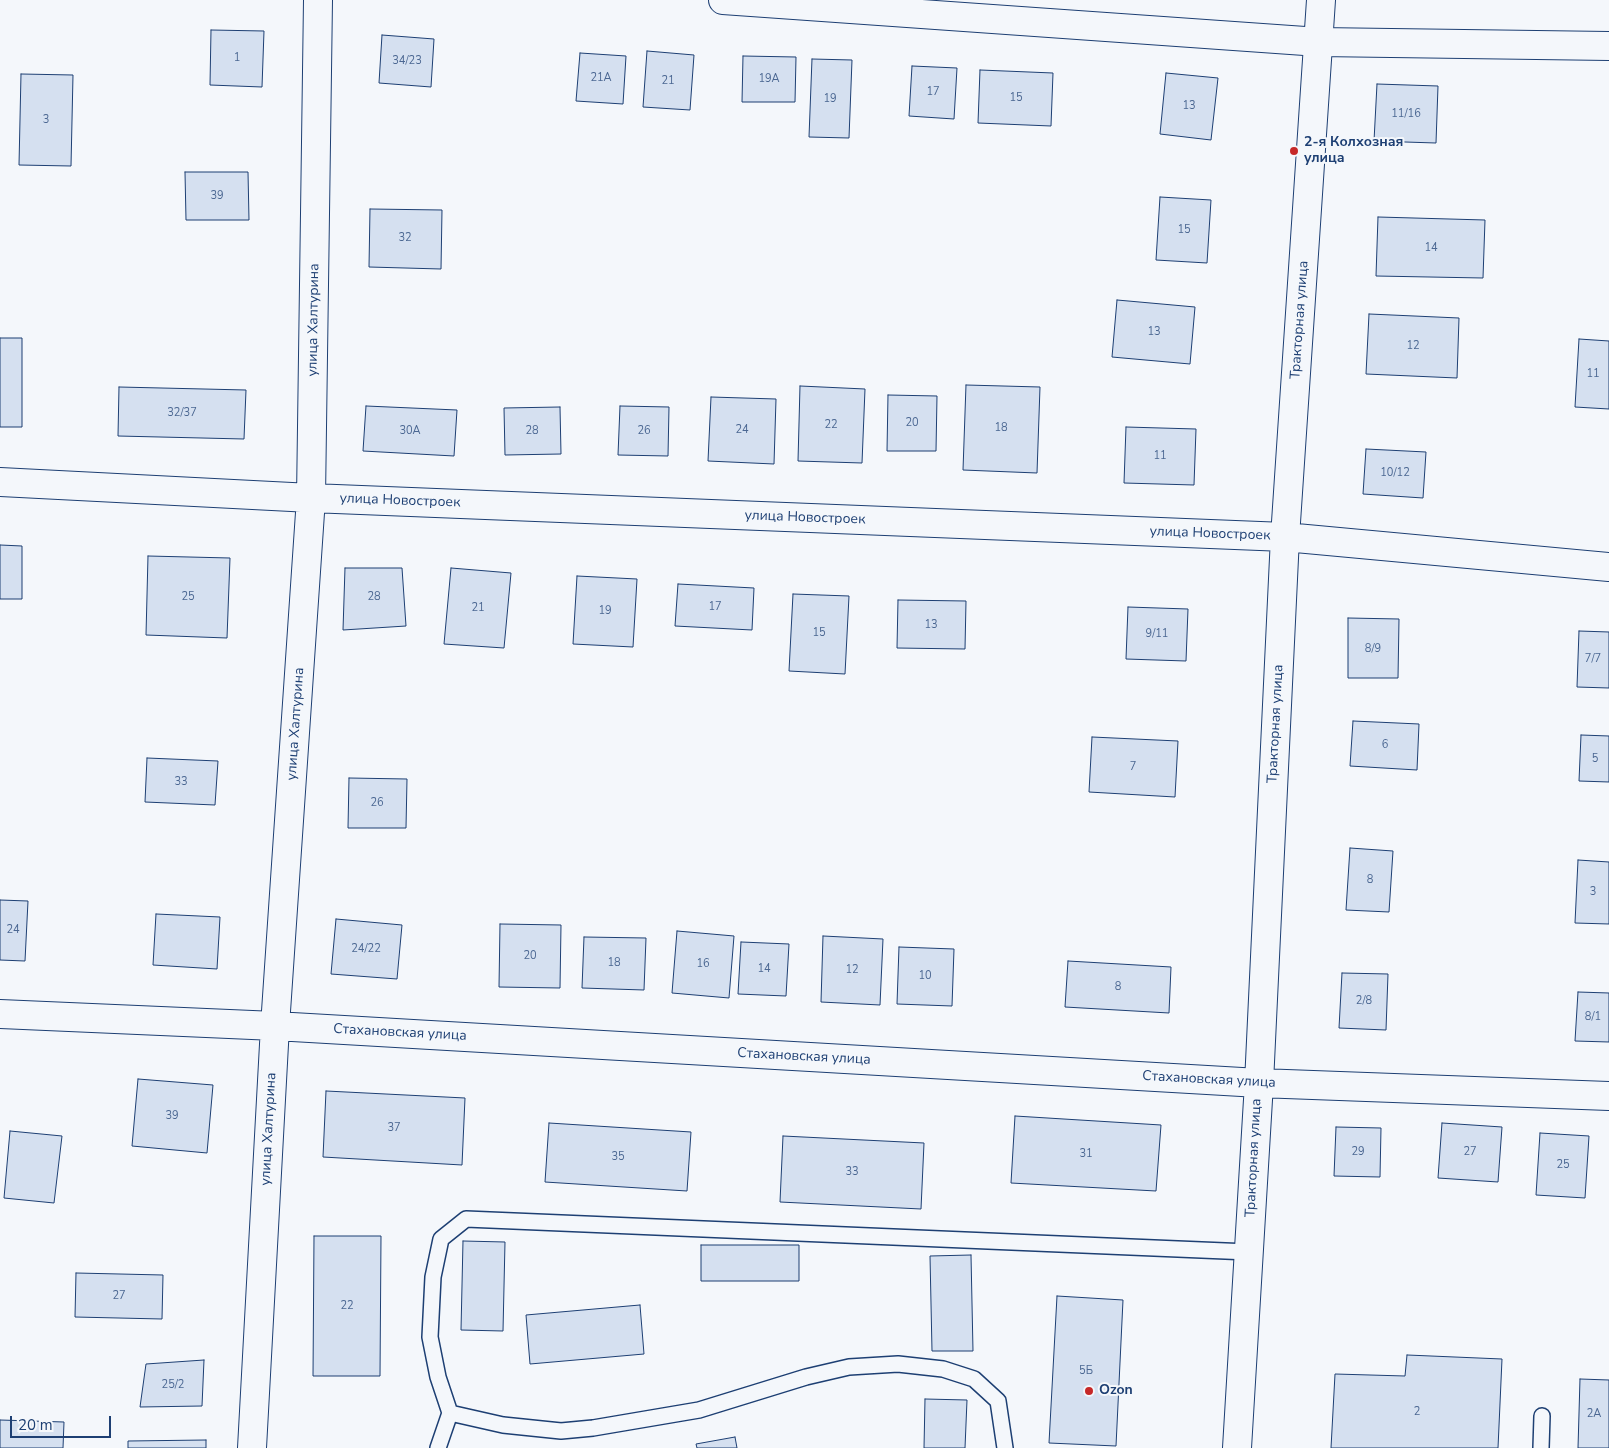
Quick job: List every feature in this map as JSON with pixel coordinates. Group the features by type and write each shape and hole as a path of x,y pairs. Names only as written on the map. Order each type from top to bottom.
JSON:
{"street":[{"name":"улица Халтурина","path":"252,1448 275,1026 311,498 318,0"},
{"path":"723,0 1319,42 1609,46"},
{"name":"Тракторная улица","path":"1236,1448 1259,1083 1285,537 1321,0"},
{"name":"улица Новостроек","path":"0,482 311,498 1285,537 1609,567"},
{"name":"Стахановская улица","path":"0,1014 275,1026 1259,1083 1609,1096"}],"lane":[{"path":"438,1448 450,1413 438,1377 430,1337 433,1277 441,1240 466,1220 1249,1252"},
{"path":"450,1413 503,1425 561,1430 593,1428 699,1410 806,1377 849,1367 898,1364 942,1369 974,1378 998,1401 1005,1448"},
{"path":"1541,1448 1542,1416"}],"building":[{"path":"211,30 264,31 262,87 210,85"},
{"path":"382,35 434,39 431,87 379,83"},
{"path":"647,51 694,55 690,110 643,107"},
{"path":"580,53 626,56 623,104 576,101"},
{"path":"743,56 796,57 795,102 742,102"},
{"path":"812,59 852,60 849,138 809,137"},
{"path":"912,66 957,68 954,119 909,116"},
{"path":"980,70 1053,73 1051,126 978,123"},
{"path":"1166,73 1218,78 1211,140 1160,134"},
{"path":"21,74 73,75 71,166 19,165"},
{"path":"1377,84 1438,86 1436,143 1374,141"},
{"path":"185,172 248,172 249,220 186,220"},
{"path":"1160,197 1211,200 1207,263 1156,260"},
{"path":"370,209 442,210 441,269 369,267"},
{"path":"1378,217 1485,220 1483,278 1376,276"},
{"path":"1117,300 1195,307 1190,364 1112,357"},
{"path":"1369,314 1459,318 1457,378 1366,374"},
{"path":"0,338 22,338 22,427 0,427"},
{"path":"1579,339 1609,341 1609,409 1575,407"},
{"path":"966,385 1040,387 1037,473 963,470"},
{"path":"800,386 865,389 862,463 798,461"},
{"path":"119,387 246,390 244,439 118,436"},
{"path":"888,395 937,396 936,451 887,451"},
{"path":"711,397 776,399 774,464 708,461"},
{"path":"366,406 457,410 454,456 363,451"},
{"path":"620,406 669,407 668,456 618,455"},
{"path":"560,407 561,454 505,455 504,408"},
{"path":"1126,427 1196,429 1194,485 1124,483"},
{"path":"1366,449 1426,452 1423,498 1363,494"},
{"path":"0,545 22,546 22,599 0,599"},
{"path":"148,556 230,558 227,638 146,635"},
{"path":"345,568 402,568 406,626 343,630"},
{"path":"451,568 511,573 504,648 444,644"},
{"path":"577,576 637,579 633,647 573,644"},
{"path":"678,584 754,588 752,630 675,626"},
{"path":"793,594 849,596 845,674 789,671"},
{"path":"898,600 966,601 965,649 897,648"},
{"path":"1128,607 1188,609 1186,661 1126,659"},
{"path":"1348,618 1399,619 1398,678 1348,678"},
{"path":"1579,631 1609,632 1609,688 1577,687"},
{"path":"1353,721 1419,724 1417,770 1350,766"},
{"path":"1581,735 1609,736 1609,782 1579,781"},
{"path":"1092,737 1178,741 1175,797 1089,792"},
{"path":"147,758 218,761 215,805 145,802"},
{"path":"349,778 407,779 406,828 348,828"},
{"path":"1350,848 1393,851 1389,912 1346,910"},
{"path":"1578,860 1609,862 1609,924 1575,923"},
{"path":"0,900 28,901 25,961 0,960"},
{"path":"156,914 220,917 217,969 153,965"},
{"path":"336,919 402,925 397,979 331,974"},
{"path":"500,924 561,925 560,988 499,987"},
{"path":"677,931 734,936 729,998 672,993"},
{"path":"823,936 883,939 880,1005 821,1002"},
{"path":"584,937 646,938 644,990 582,988"},
{"path":"741,942 789,944 786,996 738,994"},
{"path":"899,947 954,949 952,1006 897,1004"},
{"path":"1068,961 1171,967 1169,1013 1065,1007"},
{"path":"1342,973 1388,974 1386,1030 1339,1028"},
{"path":"1578,992 1609,993 1609,1042 1575,1041"},
{"path":"138,1079 213,1085 207,1153 132,1146"},
{"path":"326,1091 465,1098 462,1165 323,1157"},
{"path":"1015,1116 1161,1125 1156,1191 1011,1183"},
{"path":"549,1123 691,1132 687,1191 545,1182"},
{"path":"1442,1123 1502,1127 1498,1182 1438,1178"},
{"path":"1336,1127 1381,1128 1380,1177 1334,1176"},
{"path":"10,1131 62,1136 54,1203 4,1198"},
{"path":"1540,1133 1589,1136 1585,1198 1536,1195"},
{"path":"783,1136 924,1143 921,1209 780,1202"},
{"path":"314,1236 381,1236 380,1376 313,1376"},
{"path":"463,1241 505,1242 503,1331 461,1330"},
{"path":"701,1245 799,1245 799,1281 701,1281"},
{"path":"971,1255 973,1351 932,1351 930,1256"},
{"path":"76,1273 163,1275 162,1319 75,1317"},
{"path":"1057,1296 1123,1300 1116,1446 1049,1443"},
{"path":"640,1305 644,1354 530,1364 526,1315"},
{"path":"1407,1355 1502,1359 1498,1448 1331,1448 1335,1374 1405,1376"},
{"path":"204,1360 202,1406 140,1407 146,1364"},
{"path":"1580,1379 1609,1380 1609,1448 1578,1448"},
{"path":"925,1399 967,1400 965,1448 924,1448"},
{"path":"0,1420 64,1422 63,1448 0,1448"},
{"path":"735,1437 737,1448 697,1448 696,1444"},
{"path":"206,1440 206,1448 128,1448 128,1441"}],"place":[{"name":"2-я Колхозная улица","path":"1294,151"},
{"name":"Ozon","path":"1089,1391"}]}
